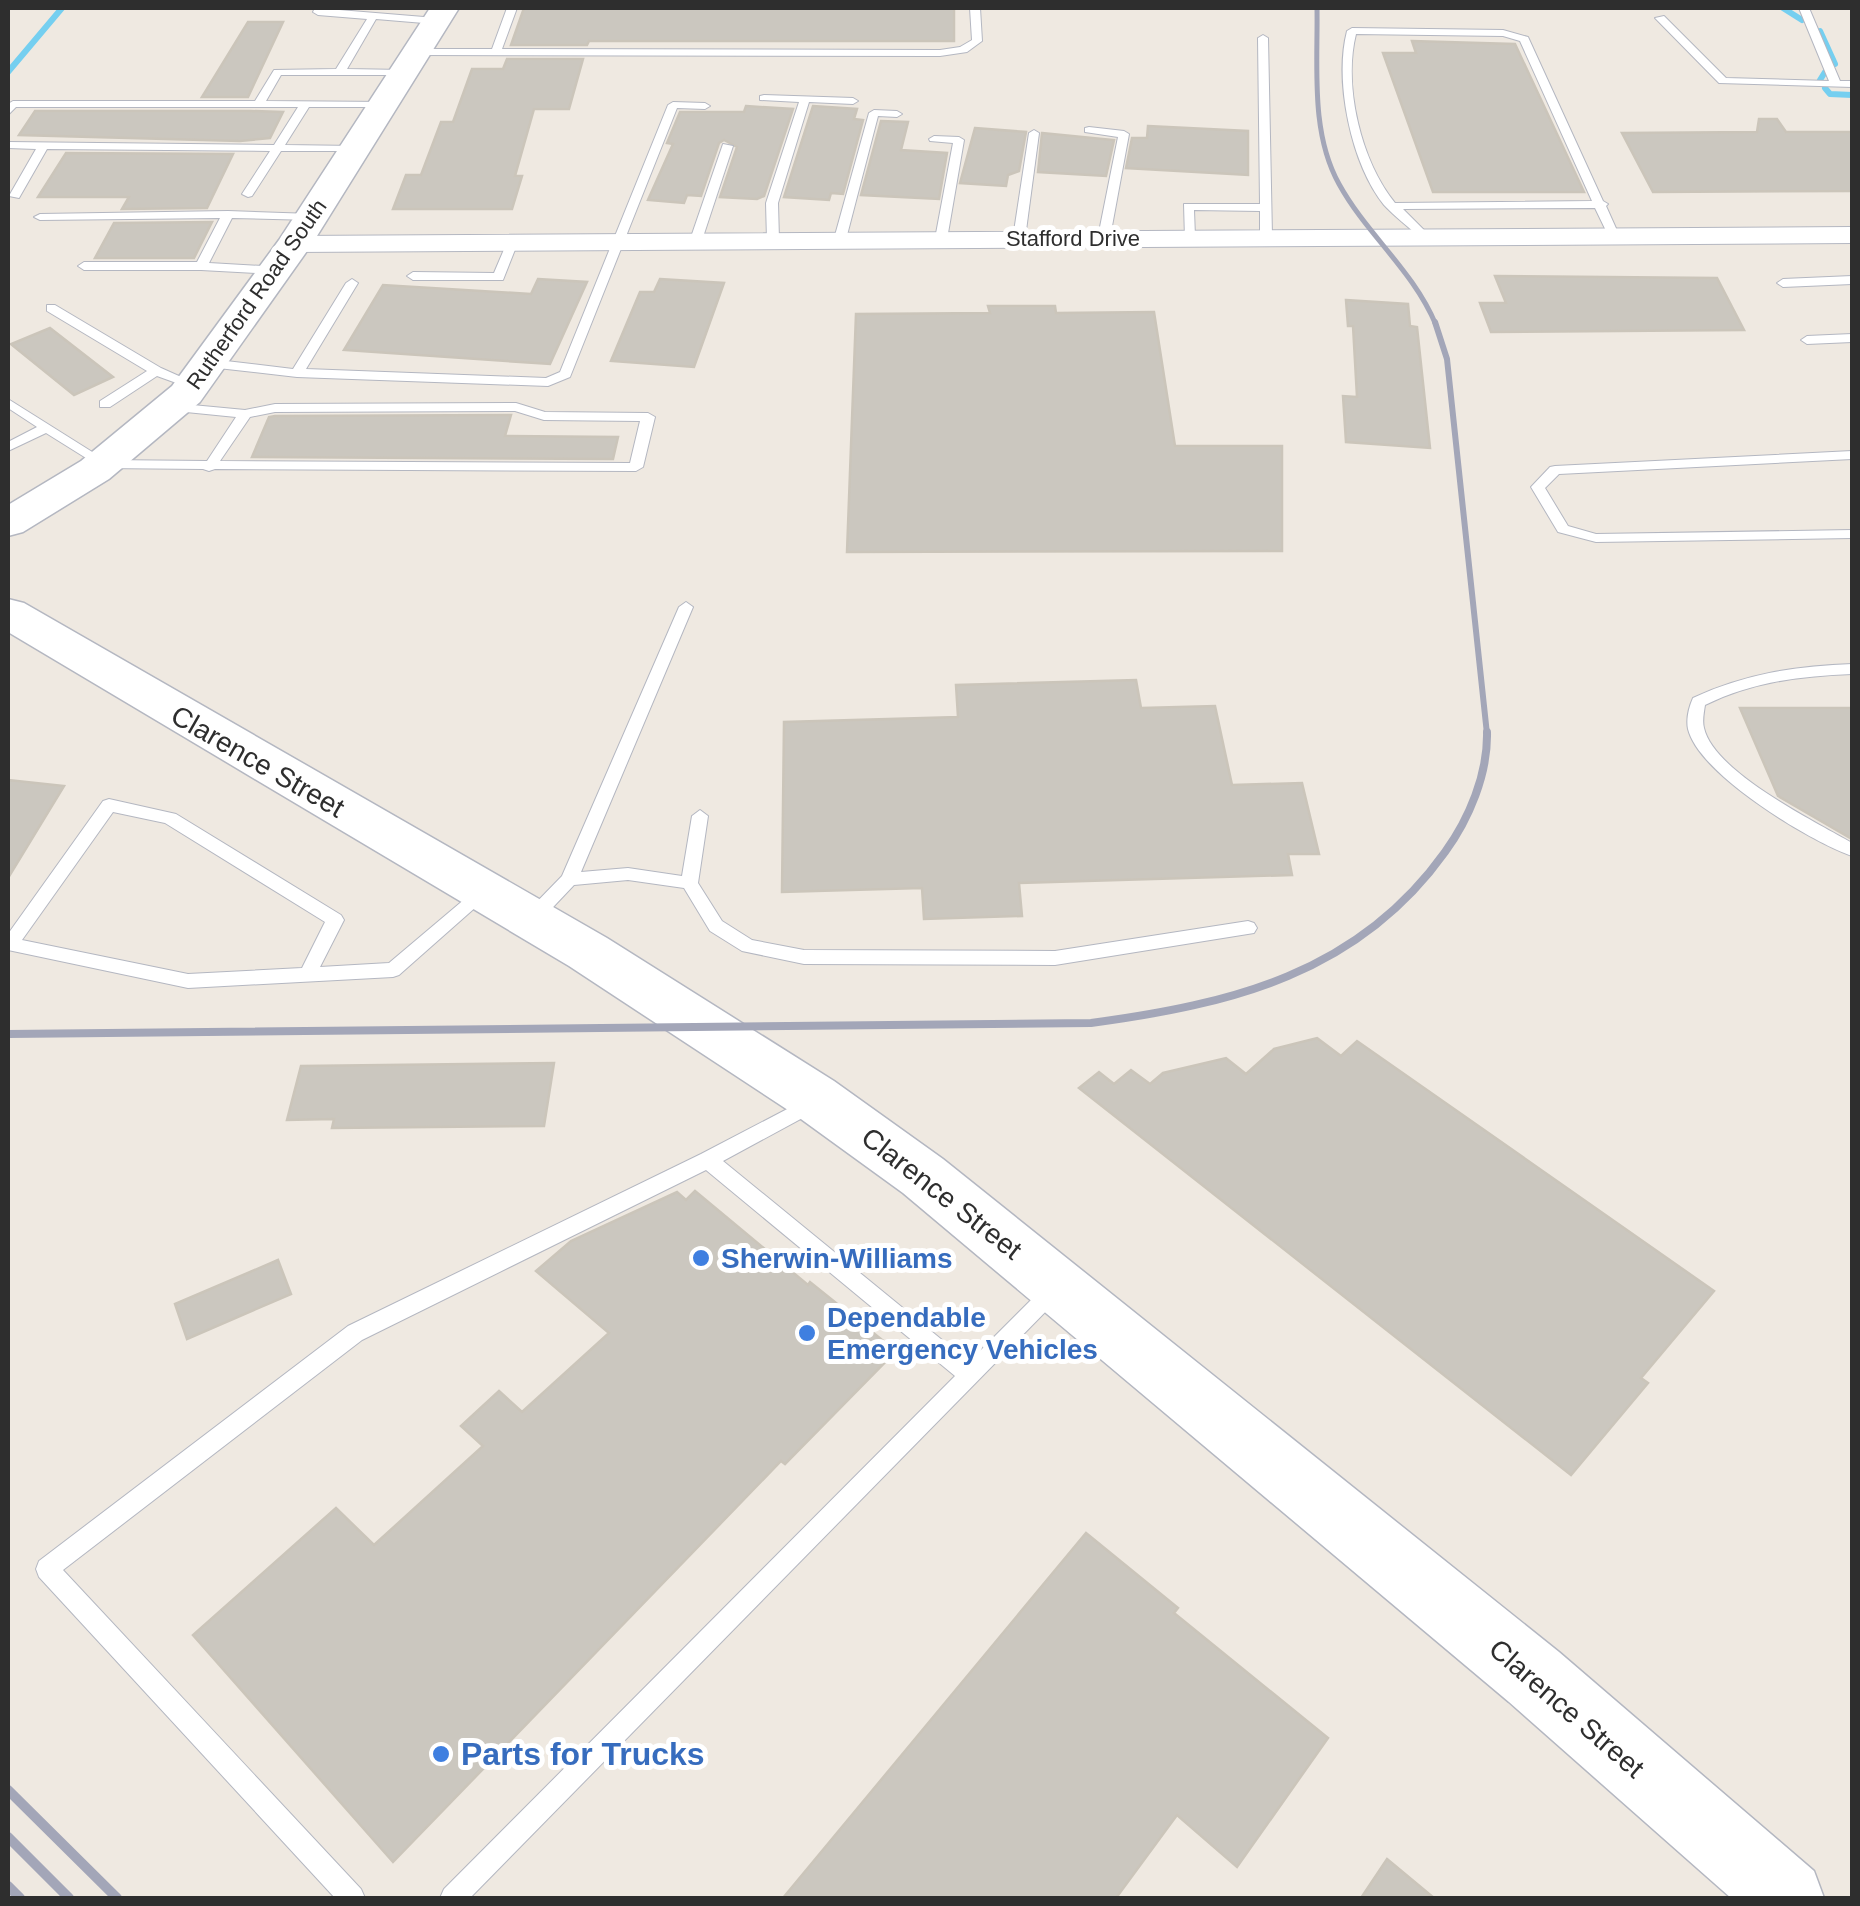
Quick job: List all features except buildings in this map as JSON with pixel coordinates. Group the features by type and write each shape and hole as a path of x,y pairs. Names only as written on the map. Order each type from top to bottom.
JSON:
{"street":[{"name":"Rutherford Road South","path":"8,523 102,464 191,385 294,243 440,14"},
{"name":"Stafford Drive","path":"294,243 1852,235"},
{"name":"Clarence Street","path":"8,613 196,726 486,890 822,1099 1058,1286 1534,1677 1787,1898"}],"lane":[{"path":"320,8 318,12 373,16 440,14"},
{"path":"496,52 512,8"},
{"path":"259,103 278,72 340,72 496,52 940,54 964,50 977,41 975,8"},
{"path":"1804,8 1836,84"},
{"path":"340,72 373,16"},
{"path":"1660,18 1723,81 1852,84"},
{"path":"1422,236 1387,200 1362,148 1345,66 1352,31 1503,34 1524,39 1613,235"},
{"path":"1262,38 1266,236"},
{"path":"764,98 852,101"},
{"path":"773,240 772,202 805,99"},
{"path":"248,194 306,103"},
{"path":"8,112 12,104 382,104"},
{"path":"191,385 297,373 548,382 566,374 615,241 673,104 704,106"},
{"path":"840,240 874,114 897,114"},
{"path":"1089,130 1124,134 1104,238"},
{"path":"1019,238 1034,133"},
{"path":"934,139 958,140 941,239"},
{"path":"8,145 354,149"},
{"path":"15,196 44,145"},
{"path":"696,240 727,146"},
{"path":"1394,206 1602,204"},
{"path":"1189,237 1188,206 1265,208"},
{"path":"201,266 228,214"},
{"path":"40,217 228,214 294,243"},
{"path":"413,276 499,277 512,242"},
{"path":"84,266 201,266 294,243"},
{"path":"1783,283 1852,280"},
{"path":"297,373 352,283"},
{"path":"8,402 102,464 209,467 636,468 648,417 544,416 516,407 276,408 245,414 156,371 51,308"},
{"path":"1807,340 1852,338"},
{"path":"105,404 156,371"},
{"path":"209,467 245,414"},
{"path":"8,446 46,428"},
{"path":"1852,455 1555,470 1538,488 1563,529 1596,538 1852,534"},
{"path":"532,919 569,878 686,607"},
{"path":"1852,669 1752,679 1720,690 1698,702 1695,728 1714,758 1763,800 1852,850"},
{"path":"308,975 335,920 170,818 109,804 9,944 188,982 308,975 393,970 486,890"},
{"path":"700,816 689,883 716,926 748,946 804,957 1055,958 1248,928"},
{"path":"569,878 628,874 689,883"},
{"path":"352,1898 47,1569 354,1332 708,1160 822,1099"},
{"path":"708,1160 968,1374"},
{"path":"453,1898 1058,1286"}],"waterway":[{"path":"8,72 62,8"},
{"path":"1783,8 1802,20"},
{"path":"1820,31 1835,64"},
{"path":"1820,80 1825,72"},
{"path":"1825,88 1830,94 1852,95"}],"railway":[{"path":"1317,8 1318,98 1323,143 1330,164 1350,202 1415,287 1436,325"},
{"path":"1436,325 1447,359 1487,733"},
{"path":"8,1034 1091,1023 1193,1005 1242,993 1332,955 1373,928 1411,894 1445,852 1469,811 1484,764 1487,733"},
{"path":"8,1790 117,1898"},
{"path":"8,1837 69,1898"},
{"path":"8,1886 20,1898"}],"place":[{"name":"Sherwin-Williams","path":"701,1258"},
{"name":"Dependable Emergency Vehicles","path":"807,1333"},
{"name":"Parts for Trucks","path":"441,1754"}]}
